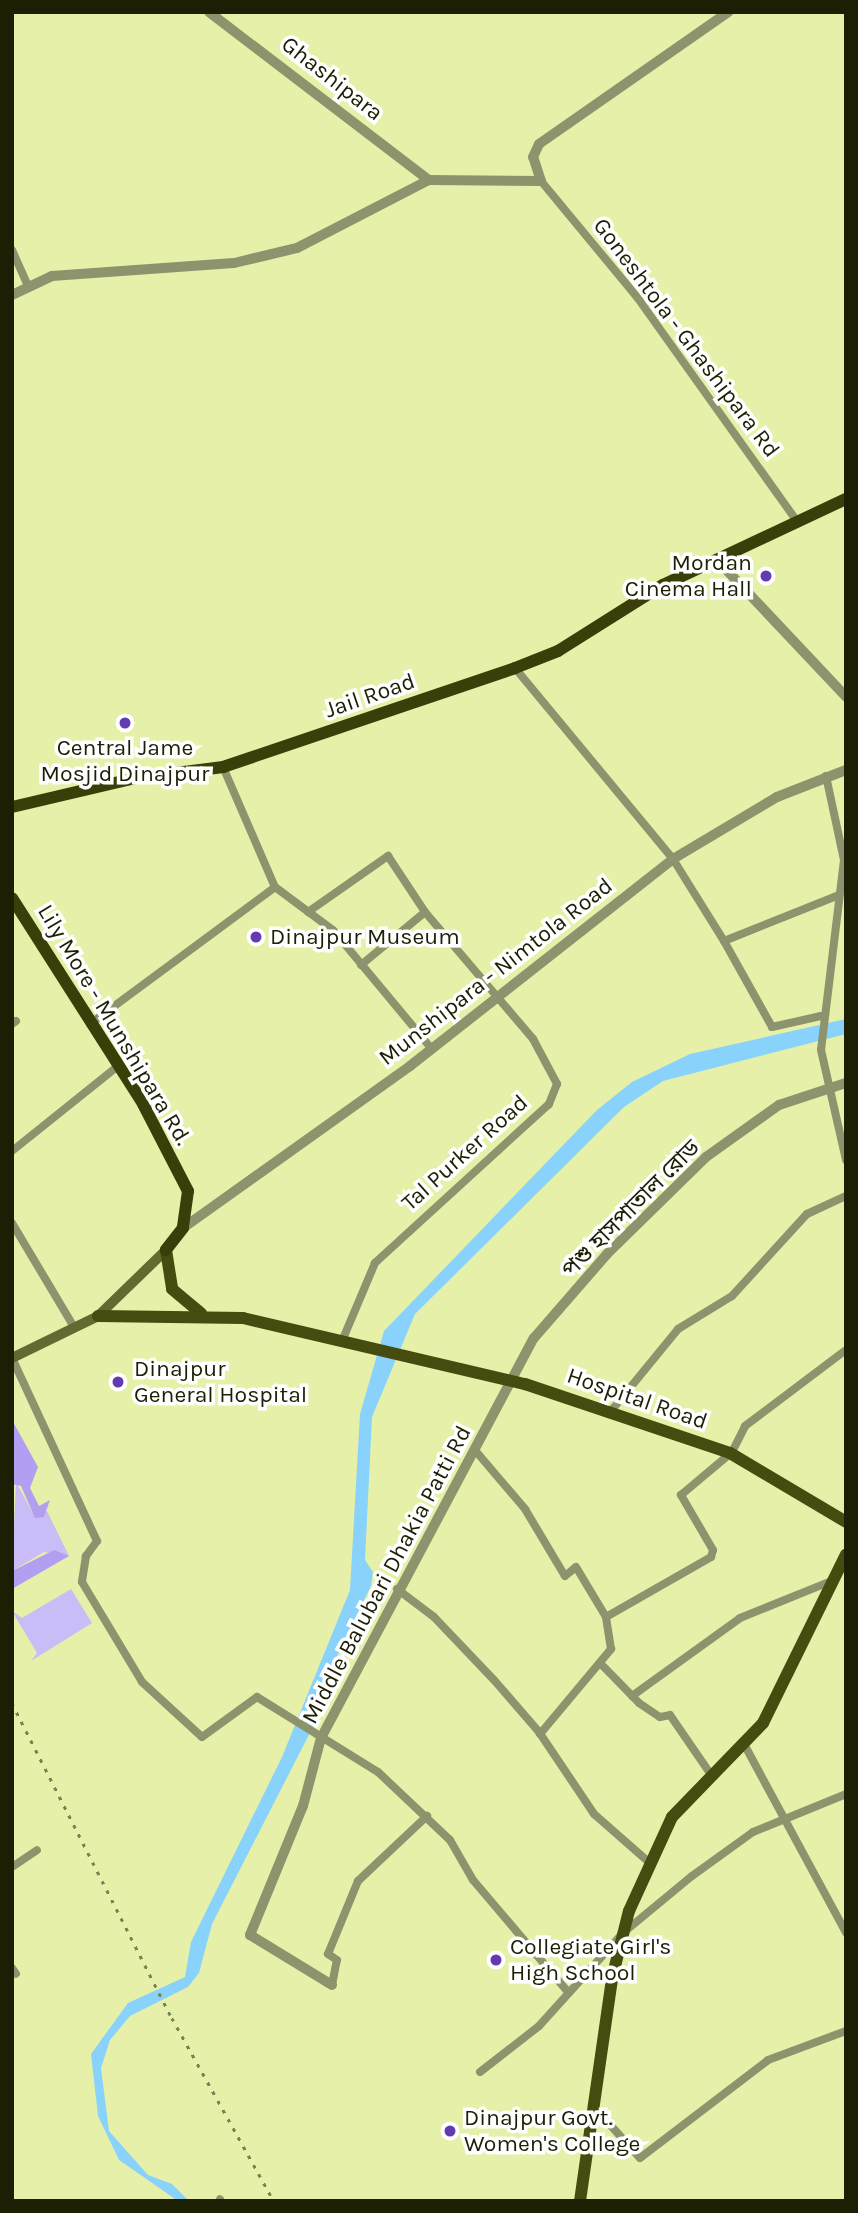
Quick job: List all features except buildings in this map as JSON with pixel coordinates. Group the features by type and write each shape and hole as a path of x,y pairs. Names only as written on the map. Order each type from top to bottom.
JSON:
{"highway":[{"name":"Jail Road","path":"12,807 135,778 223,767 515,668 558,651 663,585 719,562 846,499"},
{"name":"Lily More - Munshipara Rd.","path":"12,898 118,1066 188,1191 183,1227 166,1250"}],"main road":[{"path":"12,1358 98,1315 166,1250"},
{"path":"166,1250 172,1289 204,1315"},
{"name":"Hospital Road","path":"98,1315 204,1315 375,1347 512,1381 611,1411 730,1453 846,1522"},
{"path":"580,2201 623,1933 672,1817 744,1744 778,1697 846,1554"}],"street":[{"name":"Ghashipara","path":"209,12 429,180"},
{"path":"12,295 52,276 234,263 297,248 429,180 541,181 533,157 539,144 728,12"},
{"name":"Goneshtola - Ghashipara Rd","path":"541,181 637,297 797,521"},
{"path":"12,250 28,286"},
{"path":"719,562 846,697"},
{"path":"515,668 673,859 772,1027 821,1019"},
{"path":"223,767 275,887 307,912 361,965 431,1048"},
{"name":"Munshipara - Nimtola Road","path":"183,1227 431,1048 673,859 825,776 846,771"},
{"path":"825,776 844,860 821,1019 821,1050 827,1089 846,1160"},
{"name":"Tal Purker Road","path":"307,912 386,855 425,912 533,1039 557,1084 549,1104 375,1264 342,1340"},
{"path":"90,1024 275,887"},
{"path":"724,942 839,895"},
{"path":"361,965 425,912"},
{"path":"12,1152 118,1066"},
{"name":"পশু হাসপাতাল রোড","path":"512,1381 534,1338 598,1264 706,1157 779,1105 846,1083"},
{"path":"611,1411 677,1329 732,1296 807,1214 846,1196"},
{"path":"12,1223 74,1327"},
{"path":"606,1617 711,1557 713,1550 681,1495 730,1453 745,1426 846,1350"},
{"path":"12,1358 97,1541 86,1556 82,1582 142,1682 202,1737 257,1696 292,1723 378,1772 426,1816 569,1993"},
{"name":"Middle Balubari Dhakia Patti Rd","path":"332,1985 250,1936 303,1806 321,1738 397,1589 512,1381"},
{"path":"474,1449 525,1509 565,1576 576,1567 606,1617 611,1649 540,1734"},
{"path":"632,1696 740,1618 834,1580"},
{"path":"397,1589 434,1617 540,1734 594,1814 652,1865"},
{"path":"600,1663 632,1696 660,1717 670,1715 712,1776"},
{"path":"744,1744 846,1933"},
{"path":"480,2071 569,1993 623,1933 753,1832 846,1794"},
{"path":"332,1985 337,1960 328,1954 348,1898 374,1862 426,1816"},
{"path":"12,1867 37,1850"},
{"path":"595,2108 640,2158 768,2060 846,2031"}],"shaded area":[{"path":"12,1420 38,1467 30,1488 39,1506 50,1500 44,1517 35,1518 21,1486 12,1484"},
{"path":"16,1482 35,1517 47,1511 69,1556 44,1552 12,1571"},
{"path":"54,1550 69,1556 12,1589 12,1571"},
{"path":"71,1589 92,1623 31,1661 37,1653 12,1611 22,1618"}],"water":[{"path":"846,1019 846,1034 663,1081 624,1107 415,1314 372,1417 365,1560 373,1572 371,1586 316,1700 316,1721 212,1924 199,1973 188,1987 130,2016 110,2040 101,2068 109,2131 148,2175 172,2184 189,2201 178,2201 119,2160 98,2116 91,2054 128,2003 185,1977 191,1942 282,1757 350,1590 360,1414 384,1331 597,1110 632,1082 690,1054"}],"railway":[{"path":"12,1703 172,2018 274,2201"}],"place":[{"name":"Mordan Cinema Hall","path":"766,576"},
{"name":"Central Jame Mosjid Dinajpur","path":"125,723"},
{"name":"Dinajpur Museum","path":"256,937"},
{"name":"Dinajpur General Hospital","path":"118,1382"},
{"name":"Collegiate Girl's High School","path":"496,1960"},
{"name":"Dinajpur Govt. Women's College","path":"450,2131"}]}
